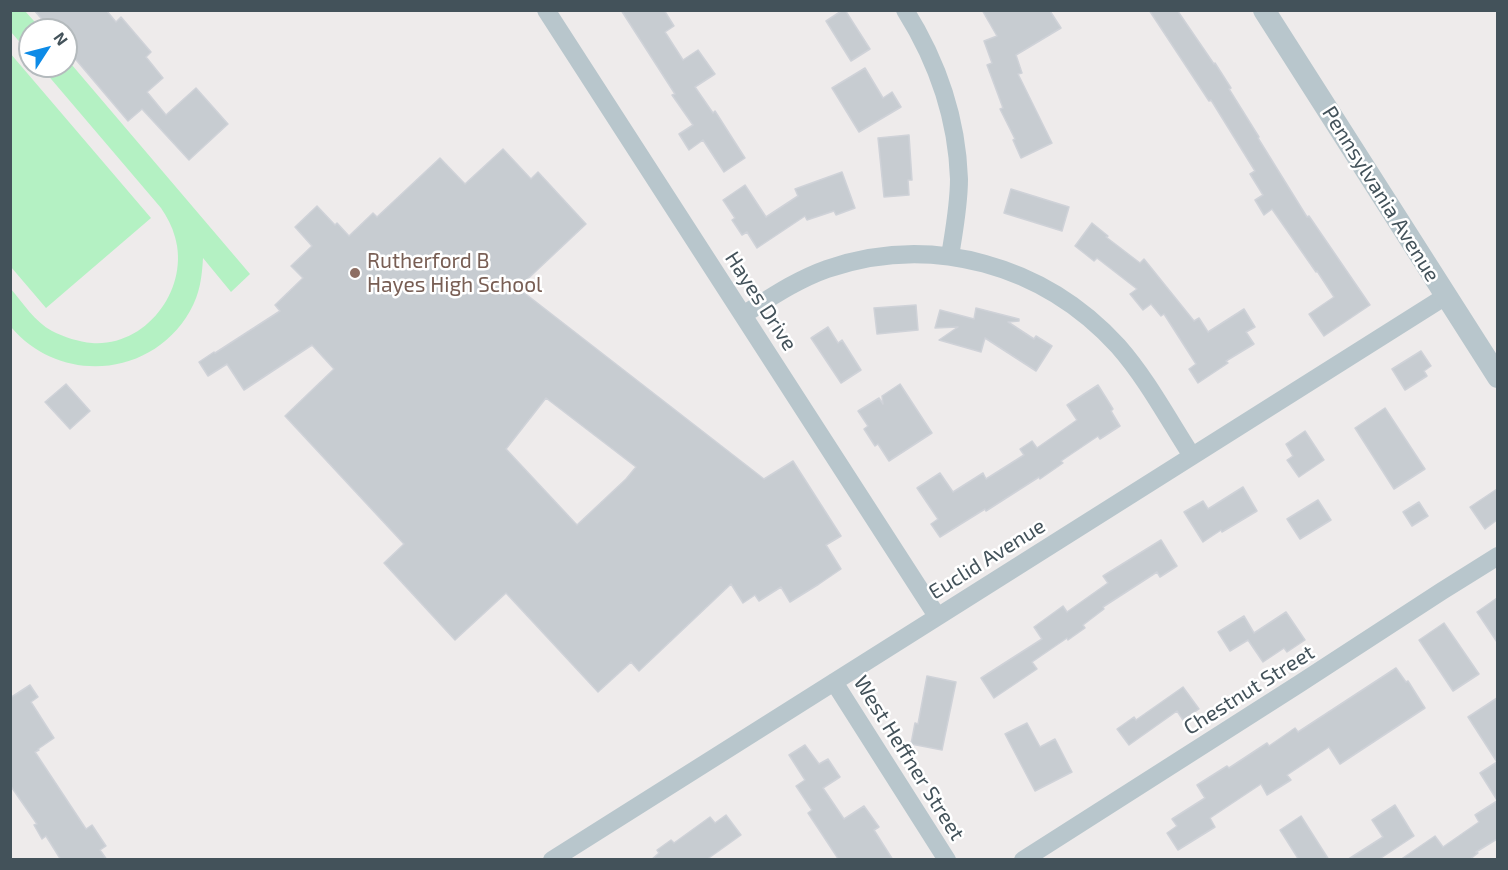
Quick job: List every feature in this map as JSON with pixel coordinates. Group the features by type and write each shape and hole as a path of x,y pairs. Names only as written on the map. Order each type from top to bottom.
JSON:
{"street":[{"name":"Hayes Drive","path":"546,10 937,616"},
{"path":"905,10 927,49 953,123 959,180 950,256"},
{"name":"Pennsylvania Avenue","path":"1264,10 1497,377"},
{"path":"743,315 809,276 865,259 921,254 950,256 1000,269 1026,278 1061,297 1097,325 1130,360 1192,456"},
{"name":"Euclid Avenue","path":"552,860 1446,296"},
{"name":"Chestnut Street","path":"1023,860 1497,556"},
{"name":"West Heffner Street","path":"834,681 947,860"}],"green space":[{"path":"10,11 25,11 31,18 18,18 18,40 11,32"},
{"path":"10,53 18,62 18,78 31,78 151,218 46,308 11,267"},
{"path":"78,72 250,274 231,292 203,258 198,292 190,311 173,333 153,350 130,361 105,366 79,365 54,358 31,346 11,327 11,289 46,327 82,342 112,342 146,325 160,311 170,294 176,276 178,256 175,237 161,208 50,78 78,78"}],"building":[{"path":"34,10 106,10 116,22 121,17 151,52 146,57 163,78 147,92 166,115 196,88 228,124 189,160 142,109 128,121 78,62 78,18 41,18"},
{"path":"621,10 664,10 674,26 665,32 683,60 698,50 715,74 695,87 713,113 715,111 745,158 724,172 703,140 689,150 679,134 693,125 672,95 675,94"},
{"path":"843,10 870,49 851,61 826,21"},
{"path":"982,10 1050,11 1061,28 1016,55 1022,73 1018,74 1052,143 1021,158 1013,140 1015,139 1000,109 1003,108 987,65 992,63 984,41 997,36"},
{"path":"1149,10 1177,10 1231,88 1229,89 1307,217 1309,216 1370,305 1324,336 1309,314 1334,297 1272,209 1264,215 1255,200 1263,195 1250,174 1255,171 1211,100 1209,101"},
{"path":"865,68 883,98 892,92 901,107 859,132 832,88"},
{"path":"909,135 912,180 908,180 909,195 884,197 878,138"},
{"path":"503,149 531,179 538,172 586,224 518,288 764,479 793,461 841,536 826,545 841,569 790,602 781,587 759,601 755,595 743,603 731,584 639,671 631,662 598,692 506,593 455,640 384,563 404,544 285,416 334,369 312,345 244,390 227,364 208,376 199,362 280,311 275,305 303,278 291,266 312,246 295,227 317,206 349,236 373,213 377,217 440,158 465,184","holes":["546,398 636,467 577,525 506,449"]},
{"path":"842,172 855,208 836,215 834,211 807,220 805,216 757,248 747,232 742,235 732,220 735,218 723,200 745,185 766,217 798,196 795,189"},
{"path":"1011,189 1069,207 1062,231 1004,213"},
{"path":"1092,223 1140,263 1144,259 1194,321 1199,318 1208,332 1244,309 1255,327 1246,332 1254,344 1226,361 1228,363 1198,383 1189,369 1196,364 1164,314 1161,316 1151,304 1143,310 1130,294 1137,289 1097,258 1094,261 1075,246"},
{"path":"916,305 918,330 877,334 874,308"},
{"path":"976,308 1019,319 1019,321 1008,322 1034,339 1036,336 1052,346 1036,371 985,338 981,352 939,340 958,327 935,328 940,310 974,319"},
{"path":"828,327 838,343 842,340 861,370 841,383 811,338"},
{"path":"1421,351 1431,366 1424,371 1427,376 1405,390 1392,369"},
{"path":"66,384 90,411 70,429 45,402"},
{"path":"900,384 932,433 889,461 864,429 868,426 858,411 879,398 883,404 882,396"},
{"path":"1098,385 1113,409 1111,411 1120,426 1100,439 1098,436 1061,461 1063,463 1040,479 1039,477 940,537 931,524 938,519 917,488 940,473 953,492 983,473 986,479 1024,455 1020,449 1032,441 1037,448 1077,420 1067,405"},
{"path":"1385,408 1425,469 1394,489 1355,428"},
{"path":"1305,431 1324,460 1299,477 1287,460 1293,456 1286,444"},
{"path":"1243,487 1257,511 1203,542 1184,512 1203,501 1208,509"},
{"path":"1497,489 1497,520 1485,529 1470,507"},
{"path":"1318,500 1331,520 1300,539 1287,519"},
{"path":"1419,502 1428,516 1412,526 1403,512"},
{"path":"1161,540 1177,566 1160,577 1157,572 1103,607 1104,609 1083,625 1085,628 1032,662 1037,669 994,698 981,678 1042,639 1034,627 1063,606 1067,612 1108,583 1103,576"},
{"path":"1497,598 1497,642 1477,612"},
{"path":"1286,612 1305,640 1287,652 1284,648 1263,662 1248,640 1230,651 1218,632 1244,616 1254,633"},
{"path":"1444,623 1479,674 1453,691 1419,640"},
{"path":"1396,668 1406,682 1408,681 1425,708 1340,764 1329,747 1287,775 1291,780 1267,795 1261,784 1210,818 1215,827 1178,850 1167,833 1177,826 1172,819 1205,798 1197,785 1227,766 1229,768 1267,743 1269,746 1295,728 1298,732"},
{"path":"927,676 956,682 942,750 911,744 915,723 918,724"},
{"path":"30,685 38,697 31,702 54,738 35,752 86,829 92,825 106,846 100,850 107,860 61,860 46,836 42,839 34,825 37,824 10,785 10,698"},
{"path":"1183,687 1199,709 1183,720 1177,711 1129,745 1117,729 1134,717 1136,720"},
{"path":"1497,698 1497,762 1468,717"},
{"path":"1027,723 1040,747 1055,739 1072,772 1035,791 1005,734"},
{"path":"805,745 819,764 828,759 840,777 823,788 844,819 864,806 879,827 874,830 893,860 839,860 808,813 812,810 796,786 805,780 789,755"},
{"path":"1497,762 1497,800 1480,773"},
{"path":"1497,801 1497,839 1476,852 1478,853 1469,860 1400,860 1435,836 1443,847 1479,822 1475,815"},
{"path":"1395,805 1414,836 1378,860 1347,860 1383,837 1372,820"},
{"path":"726,815 741,835 706,860 651,860 659,853 657,850 671,840 674,843 710,817 715,823"},
{"path":"1301,816 1329,860 1299,860 1280,830"}],"place":[{"name":"Rutherford B Hayes High School","path":"355,273"}]}
